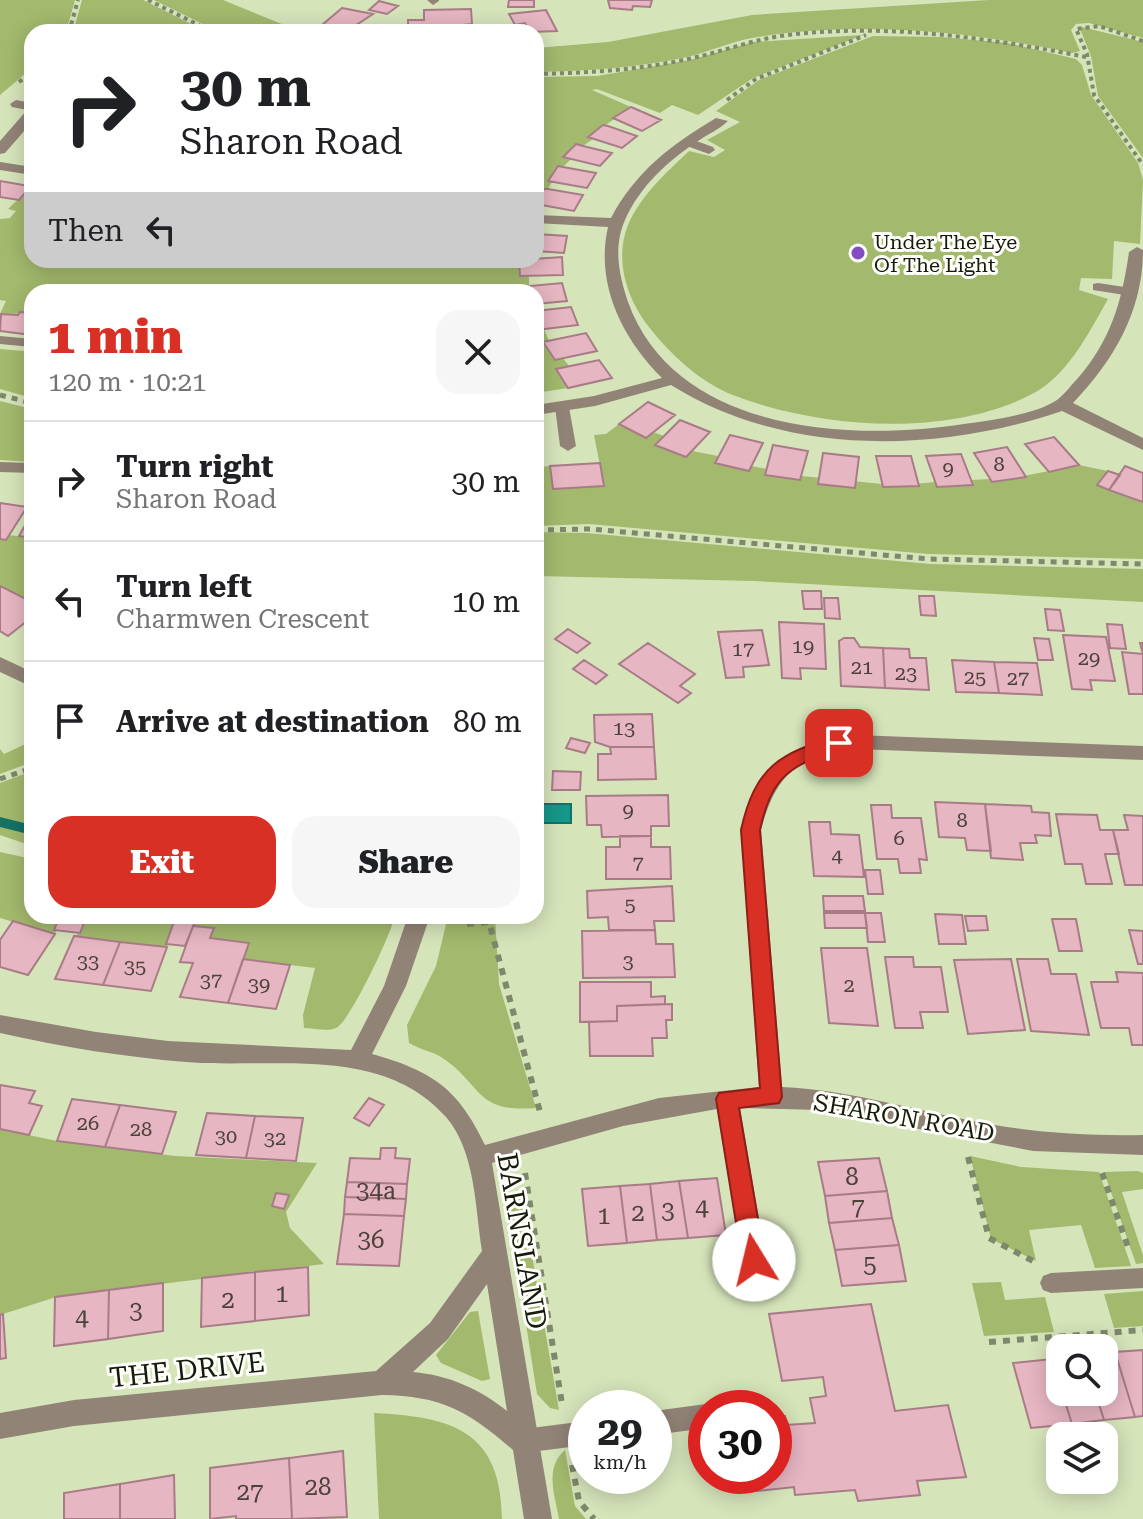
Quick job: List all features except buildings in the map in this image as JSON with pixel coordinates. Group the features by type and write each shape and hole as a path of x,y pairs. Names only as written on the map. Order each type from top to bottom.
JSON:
{"street":[{"path":"721,121 688,142 640,182 613,223 609,256 618,301 643,346 673,380 706,399 744,414 831,433 892,437 950,433 998,425 1062,404 1104,360 1122,326 1137,252"},
{"path":"0,150 24,122"},
{"path":"0,166 24,170"},
{"path":"544,219 613,223"},
{"path":"544,409 673,380"},
{"path":"1062,404 1143,445"},
{"path":"0,467 24,468"},
{"path":"0,664 24,676"},
{"path":"771,1097 751,830 758,797 775,771 816,750 856,742 1143,753"},
{"path":"357,1061 395,986 416,924"},
{"name":"BARNSLAND","path":"0,1024 52,1035 192,1053 308,1054 357,1061 407,1077 454,1110 479,1157 538,1519"},
{"name":"SHARON ROAD","path":"479,1157 637,1113 727,1099 771,1097 888,1110 961,1129 1036,1142 1143,1145"},
{"path":"727,1099 754,1260"},
{"path":"382,1383 439,1331 494,1254"},
{"name":"THE DRIVE","path":"0,1426 74,1413 415,1382 447,1390 480,1404 523,1441"}],"lane":[{"path":"16,104 24,106"},
{"path":"688,142 709,150"},
{"path":"1098,287 1131,292"},
{"path":"0,340 24,342"},
{"path":"562,407 568,446"},
{"path":"1051,1283 1141,1278"},
{"path":"523,1441 568,1435"}],"path":[{"path":"71,24 78,0"},
{"path":"148,0 197,24"},
{"path":"1143,41 1093,26 1077,26 1094,95 1143,165"},
{"path":"544,74 597,74 689,59 752,40 871,34 994,40 1086,57"},
{"path":"721,121 707,114 756,79 871,34"},
{"path":"0,395 24,401"},
{"path":"544,530 590,529 929,559 1143,564"},
{"path":"0,779 24,771"},
{"path":"490,924 499,949 547,1136"},
{"path":"961,1129 989,1238 1034,1262 1051,1283"},
{"path":"520,1145 568,1390"},
{"path":"1092,1145 1141,1278"},
{"path":"989,1342 1143,1330"},
{"path":"579,1494 579,1501 594,1519"}],"green space":[{"path":"0,0 75,0 68,24 24,24 24,75 0,95"},
{"path":"82,0 143,0 191,24 75,24"},
{"path":"154,0 223,0 282,24 203,24"},
{"path":"989,0 1143,0 1143,38 1089,23 1076,24 1071,30 1080,51 1072,53 994,39 913,30 832,30 752,38 687,57 649,64 544,72 544,47 608,42 752,15"},
{"path":"1080,29 1143,42 1143,158 1098,96 1091,56"},
{"path":"863,35 753,78 698,115 672,105 660,113 597,89 592,90 631,107 589,137 593,139 583,146 576,144 564,157 571,159 563,167 557,166 548,180 552,182 548,189 544,189 544,77 597,76 690,60 753,42"},
{"path":"873,36 941,37 1007,43 1076,59 1082,65 1091,95 1138,163 1143,180 1140,244 1114,241 1112,279 1081,278 1079,290 1108,299 1087,336 1070,361 1050,382 1006,406 929,422 888,424 846,421 768,407 709,383 686,366 649,327 629,292 622,252 633,214 663,176 689,151 714,157 725,150 707,140 740,122 716,111 759,80"},
{"path":"24,194 24,268 520,268 520,276 529,276 529,284 24,284 24,313 0,314 6,301 0,300 0,219 10,218 16,211 8,209"},
{"path":"544,345 554,360 563,358 569,366 557,369 568,388 544,392"},
{"path":"0,349 24,351 24,396 0,389"},
{"path":"0,401 24,407 24,462 0,460"},
{"path":"619,424 645,437 653,432 664,436 656,444 718,456 715,463 748,471 751,466 767,469 766,475 882,484 884,487 935,482 938,487 972,485 971,480 990,479 993,482 1079,465 1108,471 1097,485 1143,502 1143,559 929,554 589,524 544,526 544,466 550,466 554,489 604,486 594,435 606,434"},
{"path":"544,532 586,533 930,564 1143,569 1143,602 753,581 544,576"},
{"path":"9,535 24,537 24,598 0,586 0,539 6,540"},
{"path":"24,745 24,765 0,774 0,749 4,754"},
{"path":"24,774 24,843 0,835 0,783"},
{"path":"0,852 24,857 24,924 58,924 55,934 0,918"},
{"path":"74,924 174,924 167,947 74,936 80,933"},
{"path":"393,924 351,1010 336,1028 325,1030 304,1028 303,1015 315,968 243,959 248,943 210,938 213,929 193,926"},
{"path":"446,924 495,924 499,984 536,1108 516,1108 490,1102 444,1059 409,1043 407,1025 436,966"},
{"path":"0,1129 57,1141 175,1156 317,1163 286,1212 290,1228 324,1264 56,1297 0,1315"},
{"path":"970,1156 1021,1167 1099,1172 1131,1266 1095,1268 1081,1225 1029,1230 1036,1261 991,1239"},
{"path":"1104,1172 1143,1173 1143,1189 1122,1192 1143,1255 1143,1263 1136,1264"},
{"path":"522,1198 559,1410 550,1408 537,1394 508,1210 514,1201"},
{"path":"1001,1282 1005,1300 1045,1297 1054,1332 984,1336 972,1283"},
{"path":"1143,1291 1143,1326 1114,1328 1104,1294"},
{"path":"478,1311 490,1379 482,1381 441,1363 436,1355 470,1312"},
{"path":"374,1413 427,1419 467,1434 482,1447 493,1465 502,1519 379,1519"},
{"path":"565,1450 568,1494 573,1494 575,1506 586,1519 559,1519 553,1473"}],"water":[{"path":"544,804 571,804 571,823 544,823"}],"waterway":[{"path":"0,822 24,828"}],"place":[{"name":"Under The Eye Of The Light","path":"858,253"}],"route":[{"path":"754,1260 727,1099 771,1097 751,830 758,797 775,771 816,750 839,743"}]}
